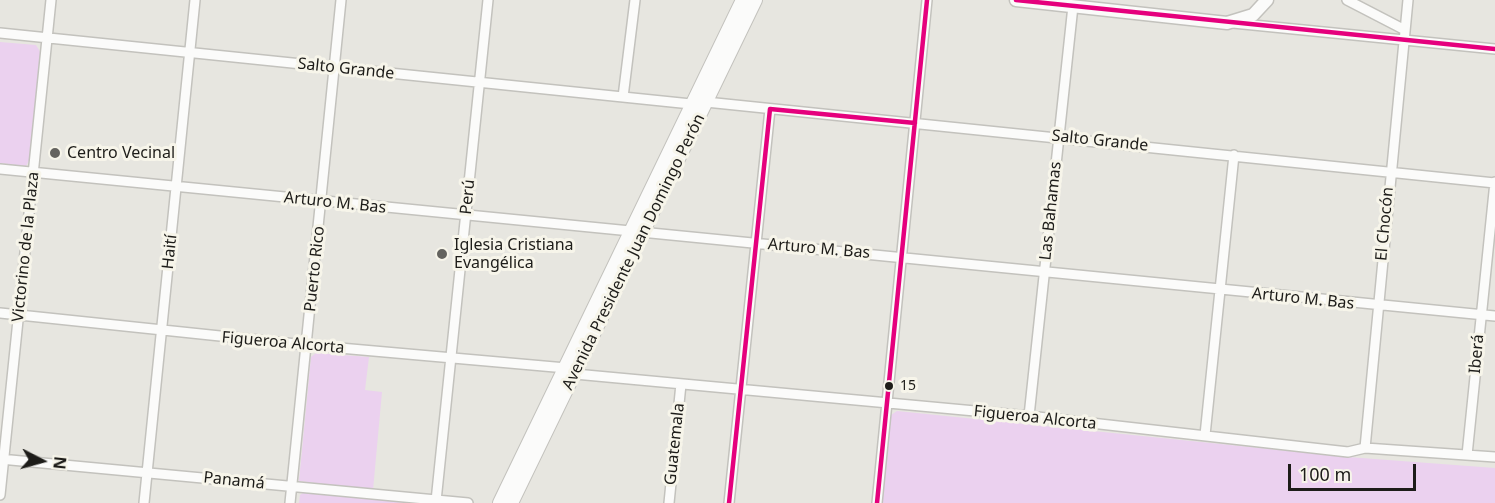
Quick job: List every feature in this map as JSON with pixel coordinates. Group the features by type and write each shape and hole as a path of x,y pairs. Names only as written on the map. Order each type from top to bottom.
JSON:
{"main road":[{"name":"Avenida Presidente Juan Domingo Perón","path":"512,503 570,371 698,103 743,0"},
{"name":"Avenida Presidente Juan Domingo Perón","path":"698,103 755,0"},
{"path":"1022,0 1228,22 1253,15 1267,0"},
{"name":"Avenida Presidente Juan Domingo Perón","path":"500,503 570,371"}],"street":[{"name":"Victorino de la Plaza","path":"0,495 51,0"},
{"name":"Haití","path":"144,503 195,0"},
{"name":"Puerto Rico","path":"290,503 341,0"},
{"name":"Perú","path":"436,501 488,0"},
{"path":"623,97 634,0"},
{"path":"877,503 927,0"},
{"path":"1347,0 1405,34"},
{"name":"El Chocón","path":"1365,448 1408,0"},
{"name":"Las Bahamas","path":"1029,416 1073,6"},
{"path":"1228,22 1405,34 1495,49"},
{"name":"Salto Grande","path":"0,33 623,97 770,109 1390,170 1495,183"},
{"path":"729,503 770,109"},
{"path":"1205,435 1234,155"},
{"name":"Arturo M. Bas","path":"0,169 466,216 901,256 1044,274 1495,316"},
{"name":"Iberá","path":"1467,455 1495,183"},
{"name":"Figueroa Alcorta","path":"0,313 887,405 1029,416 1348,452 1365,448 1495,457"},
{"name":"Guatemala","path":"669,503 681,384"},
{"name":"Panamá","path":"2,460 468,503"}],"shaded area":[{"path":"0,42 36,45 41,53 30,159 26,166 0,163"},
{"path":"316,353 369,357 365,390 382,392 373,490 299,481 311,357"},
{"path":"897,411 1348,457 1495,468 1495,503 882,503 891,415"},
{"path":"303,493 409,503 299,503 300,495"}],"transit line":[{"path":"877,503 927,0"},
{"path":"1016,0 1495,49"},
{"path":"729,503 770,109 915,123"}],"place":[{"name":"Centro Vecinal","path":"55,153"},
{"name":"Iglesia Cristiana Evangélica","path":"442,254"},
{"name":"15","path":"889,386"}]}
